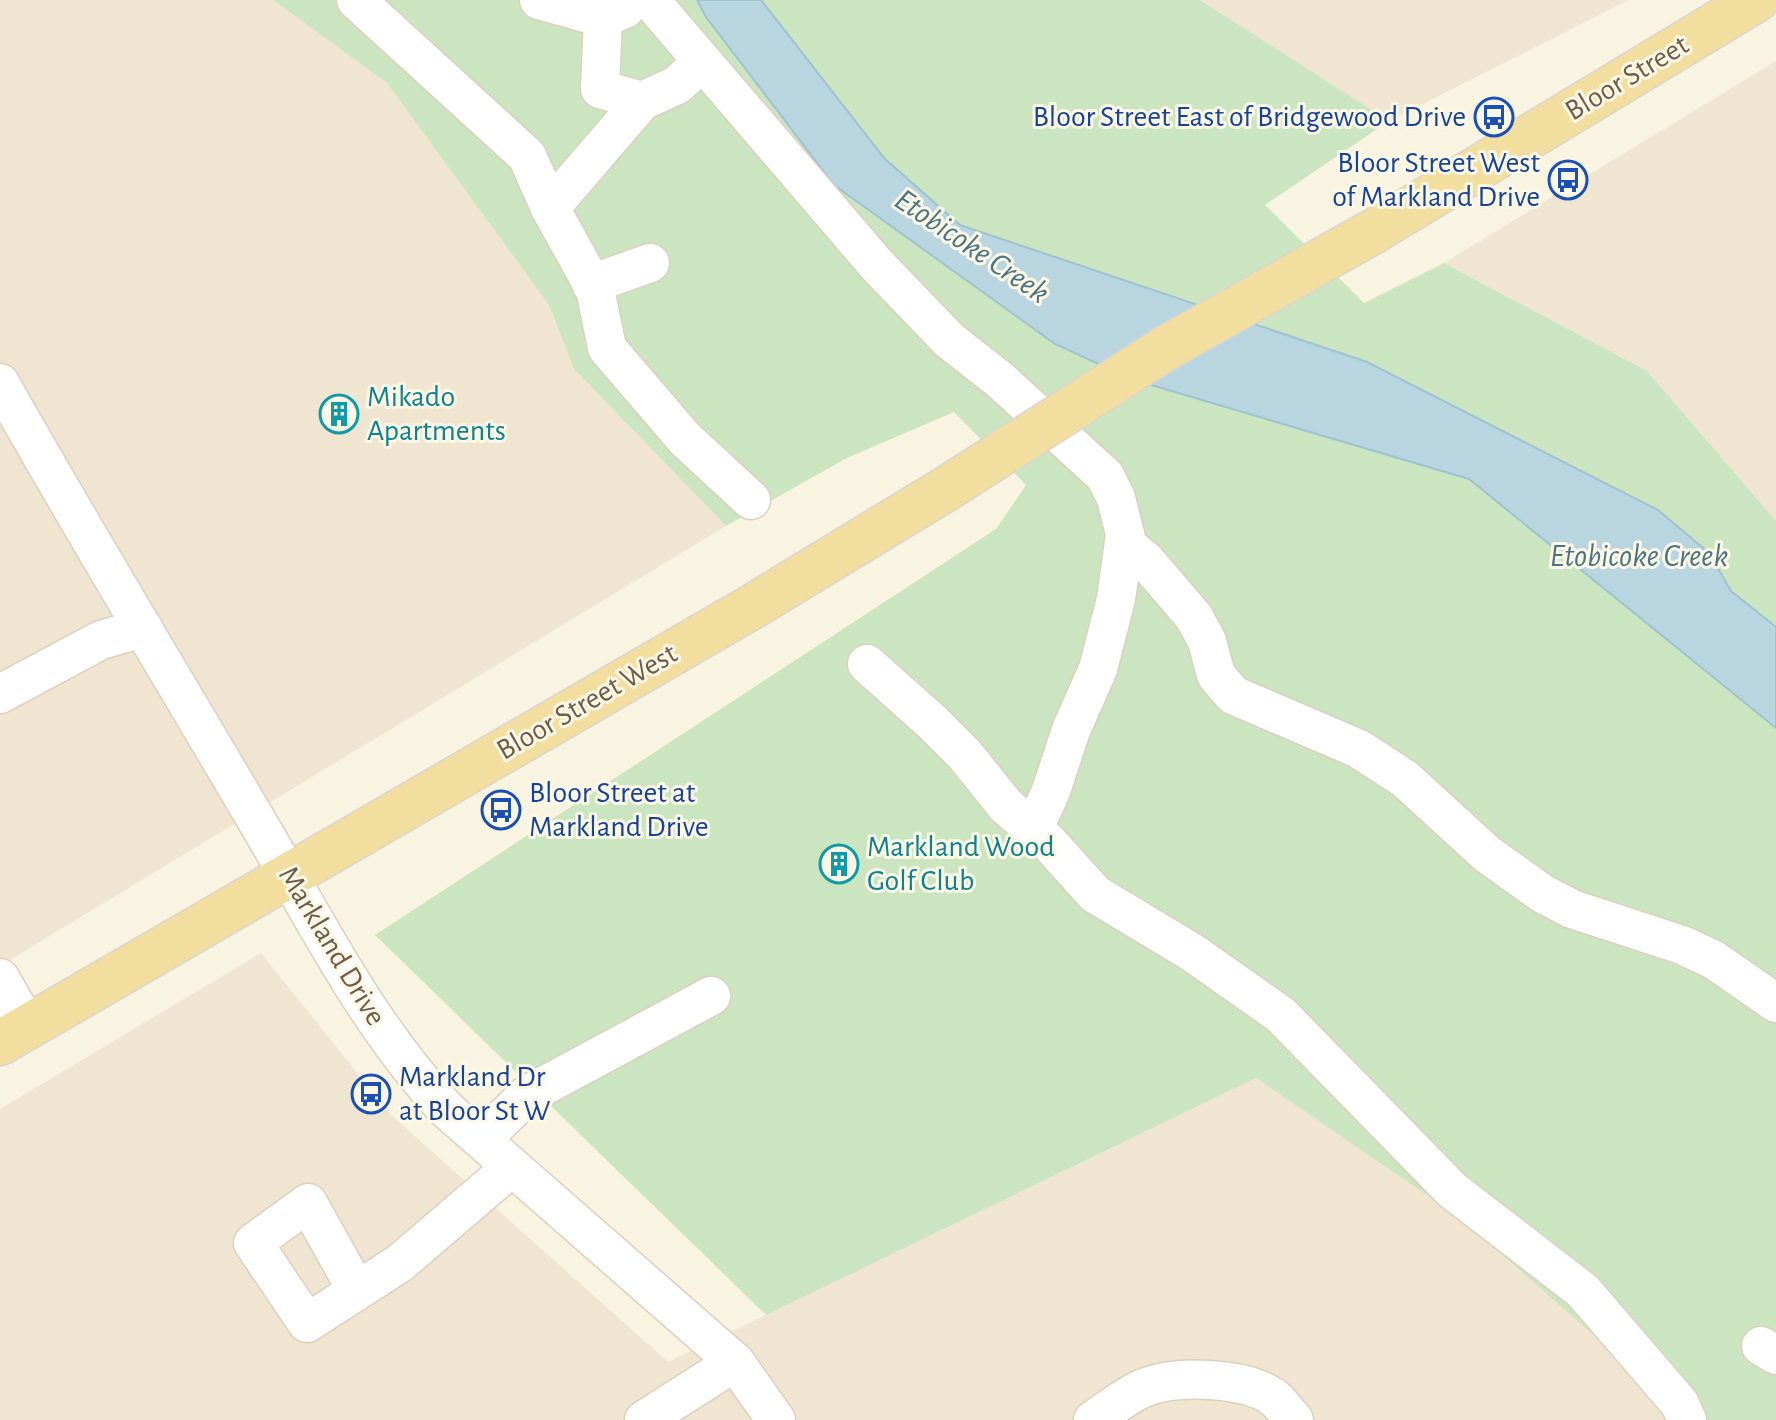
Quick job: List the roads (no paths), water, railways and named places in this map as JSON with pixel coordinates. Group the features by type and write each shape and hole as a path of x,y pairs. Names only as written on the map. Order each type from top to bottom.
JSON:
{"main road":[{"name":"Bloor Street","path":"1166,348 1374,231 1756,0"},
{"name":"Bloor Street West","path":"14,1035 750,608 949,487 1166,348"}],"street":[{"path":"356,0 527,156 550,208 595,289 607,348 685,439 751,500"},
{"path":"539,0 603,18 649,0 876,264 949,340 1000,380 1105,476 1116,498 1128,546 1147,562 1194,617 1207,641 1216,675 1233,695 1359,749 1405,779 1487,854 1543,894 1572,909 1682,945 1714,960 1776,1003"},
{"path":"603,18 600,89 642,101"},
{"path":"550,208 642,101 677,85 702,62"},
{"path":"591,284 650,263"},
{"name":"Markland Drive","path":"0,383 338,964 394,1047 437,1099 735,1362 776,1420"},
{"path":"1033,830 1098,669 1116,599 1125,535"},
{"path":"0,694 101,640 143,628"},
{"path":"867,664 940,729 1006,806 1095,894 1193,953 1281,1015 1452,1190 1583,1291 1680,1404 1687,1420"},
{"path":"0,978 14,1035"},
{"path":"482,1139 527,1095 711,996"},
{"path":"356,1289 400,1263 512,1167"},
{"path":"644,1420 735,1362"},
{"path":"1093,1420 1145,1387 1209,1379 1241,1385 1272,1397 1294,1420"}],"water":[{"name":"Etobicoke Creek","path":"697,0 761,0 885,159 960,225 1367,362 1658,510 1709,553 1731,591 1776,627 1776,728 1469,479 1131,379 1055,344 834,185 706,17"}],"place":[{"name":"Bloor Street East of Bridgewood Drive","path":"1494,117"},
{"name":"Bloor Street West of Markland Drive","path":"1568,180"},
{"name":"Mikado Apartments","path":"339,414"},
{"name":"Bloor Street at Markland Drive","path":"501,810"},
{"name":"Markland Wood Golf Club","path":"839,864"},
{"name":"Markland Dr at Bloor St W","path":"371,1094"}]}
